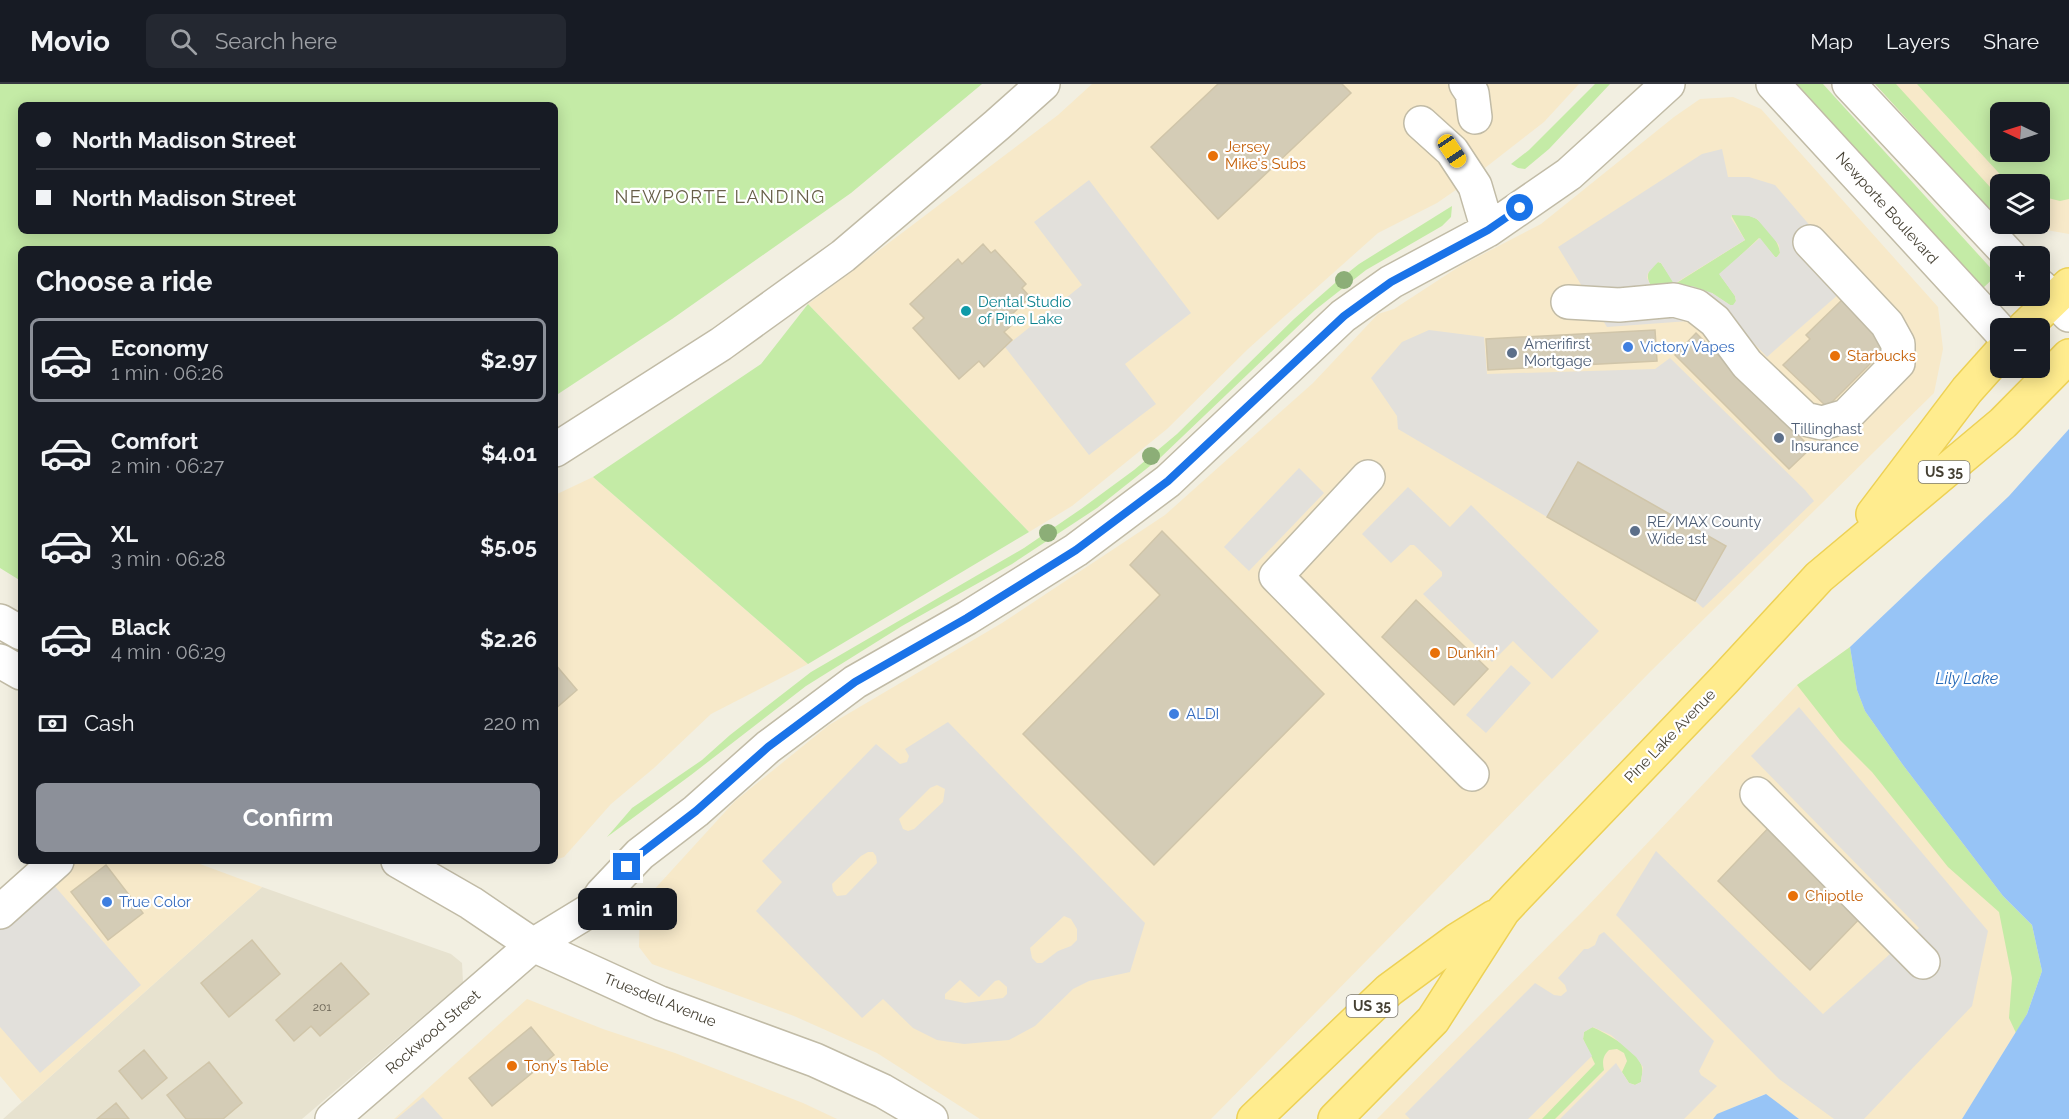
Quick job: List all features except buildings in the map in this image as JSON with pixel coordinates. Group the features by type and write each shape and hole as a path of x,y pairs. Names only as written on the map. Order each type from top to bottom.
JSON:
{"main road":[{"path":"2035,318 2058,296"},
{"name":"Pine Lake Avenue","path":"2050,367 2069,356"},
{"name":"Pine Lake Avenue","path":"1838,561 1967,390 1990,364"},
{"name":"Pine Lake Avenue","path":"1339,1118 1433,1020 1503,911 1819,577 2003,423 2036,378"},
{"name":"Pine Lake Avenue","path":"1254,1119 1389,990 1457,940 1503,911"}],"street":[{"path":"558,448 721,344 843,256 1042,84"},
{"path":"1466,84 1472,93 1475,117"},
{"name":"Rockwood Street","path":"332,1119 533,945 592,909 602,894 640,854 696,811 768,747 846,689 967,618 1076,550 1168,481 1344,316 1391,282 1488,230 1569,174 1668,84"},
{"name":"Newporte Boulevard","path":"1773,84 1990,321"},
{"path":"1849,84 2001,246"},
{"path":"1420,123 1452,151 1475,186 1488,230"},
{"path":"1568,302 1619,305 1674,300 1696,306 1715,321 1747,364 1805,418 1822,423 1846,416 1898,363 1898,344 1887,324 1810,242"},
{"path":"1368,477 1276,576 1472,774"},
{"path":"0,621 18,631"},
{"path":"0,661 18,671"},
{"path":"1757,794 1923,962"},
{"path":"0,912 54,864"},
{"name":"Truesdell Avenue","path":"403,864 471,903 533,945 660,1003 815,1060 883,1091 931,1119"}],"shaded area":[{"path":"1092,84 1579,84 1544,122 1463,185 1437,203 1378,233 1248,349 1167,429 1072,506 1029,532 808,304 1058,115"},
{"path":"1875,84 2069,84 2069,234 2050,231 2050,174 1990,174 1990,209"},
{"path":"1733,97 1761,109 1938,307 1943,349 1934,393 1651,671 1211,1119 980,1119 877,1053 794,1016 652,964 639,947 640,912 651,893 735,801 829,725 1002,623 1165,515 1313,383 1378,314 1394,309 1460,266 1541,224 1674,117 1700,99"},
{"path":"1722,149 1728,177 1749,177 1775,185 1856,279 1767,357 1739,328 1689,321 1607,327 1558,247 1702,154","holes":["1732,215 1757,219 1779,245 1780,253 1775,257 1760,238 1719,274 1735,296 1736,301 1733,305 1712,293 1692,286 1651,286 1647,278 1648,273 1658,262 1661,263 1674,284 1745,240 1731,218"]},
{"path":"1089,180 1191,313 1125,364 1156,404 1089,455 1005,347 1082,285 1034,222"},
{"path":"1429,330 1484,337 1487,374 1655,369 1670,358 1814,501 1703,608 1695,601 1723,545 1547,517 1398,429 1397,416 1371,378 1402,342"},
{"path":"1299,468 1324,493 1249,571 1224,547"},
{"path":"593,477 808,664 711,714 654,768 611,804 564,857 558,859 558,494"},
{"path":"1408,487 1450,527 1471,505 1599,631 1552,679 1513,641 1492,662 1423,594 1442,576 1442,572 1414,545 1410,545 1391,563 1362,534"},
{"path":"1850,647 1857,690 2003,896 2027,1014 1962,1119 1799,1119 1765,1094 1718,1114 1713,1119 1377,1119 1584,910 1797,685"},
{"path":"1511,665 1531,683 1486,733 1466,715"},
{"path":"1799,707 1988,931 1972,1006 1864,1119 1834,1119 1779,1079 1616,915 1656,851 1823,1014 1919,928 1751,756"},
{"path":"948,722 1145,923 1130,972 1089,981 1073,989 1035,1026 1009,1040 964,1044 937,1040 913,1028 883,999 862,1018 756,911 782,882 762,861 876,744 900,764 907,762 909,756 905,749","holes":["937,785 945,789 943,802 914,829 908,831 903,829 899,819 930,788","873,852 877,863 846,895 837,896 832,884 861,856","1064,916 1071,919 1077,929 1077,940 1071,946 1058,951 1042,963 1037,963 1032,958 1030,948","960,980 979,997 995,981 999,980 1007,987 1007,994 1003,998 965,1003 945,999 945,994"]},
{"path":"71,864 200,864 262,887 22,1102 0,1076 0,922"},
{"path":"52,883 141,985 40,1073 0,1027 0,929"},
{"path":"262,887 451,954 462,963 463,982 302,1119 3,1119"},
{"path":"1604,932 1714,1041 1699,1071 1717,1086 1684,1119 1560,1119 1616,1063 1629,1083 1635,1085 1641,1082 1643,1067 1636,1057 1611,1035 1593,1027 1584,1032 1583,1039 1592,1056 1528,1119 1410,1119 1405,1114 1535,983 1554,995 1561,996 1567,991 1558,978 1584,949 1595,945 1599,935"},
{"path":"527,999 603,1029 675,1053 803,1103 837,1119 394,1119"},
{"path":"423,1097 443,1119 396,1119"}],"green space":[{"path":"0,84 982,84 851,193 672,319 558,394 558,246 18,246 18,579 0,568"},
{"path":"1595,84 1610,84 1549,149 1525,169 1511,164 1529,150"},
{"path":"1797,84 1823,84 1990,267 1990,282 1983,288"},
{"path":"1875,84 1896,84 1990,187 1990,209"},
{"path":"1917,84 2069,84 2069,199 2060,201 2050,198 2050,174 2000,174"},
{"path":"1452,206 1451,217 1442,226 1366,270 1315,310 1160,458 1097,508 1012,564 902,626 806,686 607,837 632,808 702,760 730,735 811,672 1024,548 1134,470 1177,434 1294,319 1335,283 1359,264"},
{"path":"1731,215 1746,215 1759,221 1775,238 1780,253 1775,257 1759,238 1720,275 1735,296 1734,305 1730,305 1712,293 1651,286 1648,273 1658,262 1675,284 1745,240"},
{"path":"808,304 1029,532 808,664 593,477 761,364"},
{"path":"1850,647 1857,690 1865,711 1903,765 2003,896 2032,925 2042,971 2027,1014 2016,1033 2009,1018 2012,978 1999,912 1948,867 1872,772 1840,740 1797,685"},
{"path":"1592,1027 1614,1038 1636,1056 1642,1068 1641,1082 1635,1085 1629,1083 1622,1072 1627,1061 1624,1053 1617,1049 1609,1050 1605,1054 1604,1070 1555,1119 1542,1119 1595,1064 1583,1039 1584,1032"}],"water":[{"name":"Lily Lake","path":"2069,429 2069,1119 1962,1119 2027,1014 2042,971 2032,925 2003,896 1903,765 1865,711 1857,690 1850,647 2009,496"},
{"path":"1766,1094 1799,1119 1713,1119 1717,1114"}],"place":[{"name":"Jersey Mike's Subs","path":"1213,156"},
{"name":"Dental Studio of Pine Lake","path":"966,311"},
{"name":"Victory Vapes","path":"1628,347"},
{"name":"Amerifirst Mortgage","path":"1512,353"},
{"name":"Starbucks","path":"1835,356"},
{"name":"Tillinghast Insurance","path":"1779,438"},
{"name":"RE/MAX County Wide 1st","path":"1635,531"},
{"name":"Dunkin'","path":"1435,653"},
{"name":"ALDI","path":"1174,714"},
{"name":"Chipotle","path":"1793,896"},
{"name":"True Color","path":"107,902"},
{"name":"Tony's Table","path":"512,1066"}],"district":[{"name":"NEWPORTE LANDING","path":"720,196"}],"route":[{"path":"627,867 640,854 696,811 768,747 855,682 967,618 1076,550 1168,481 1344,316 1391,282 1488,230 1520,208"}]}
